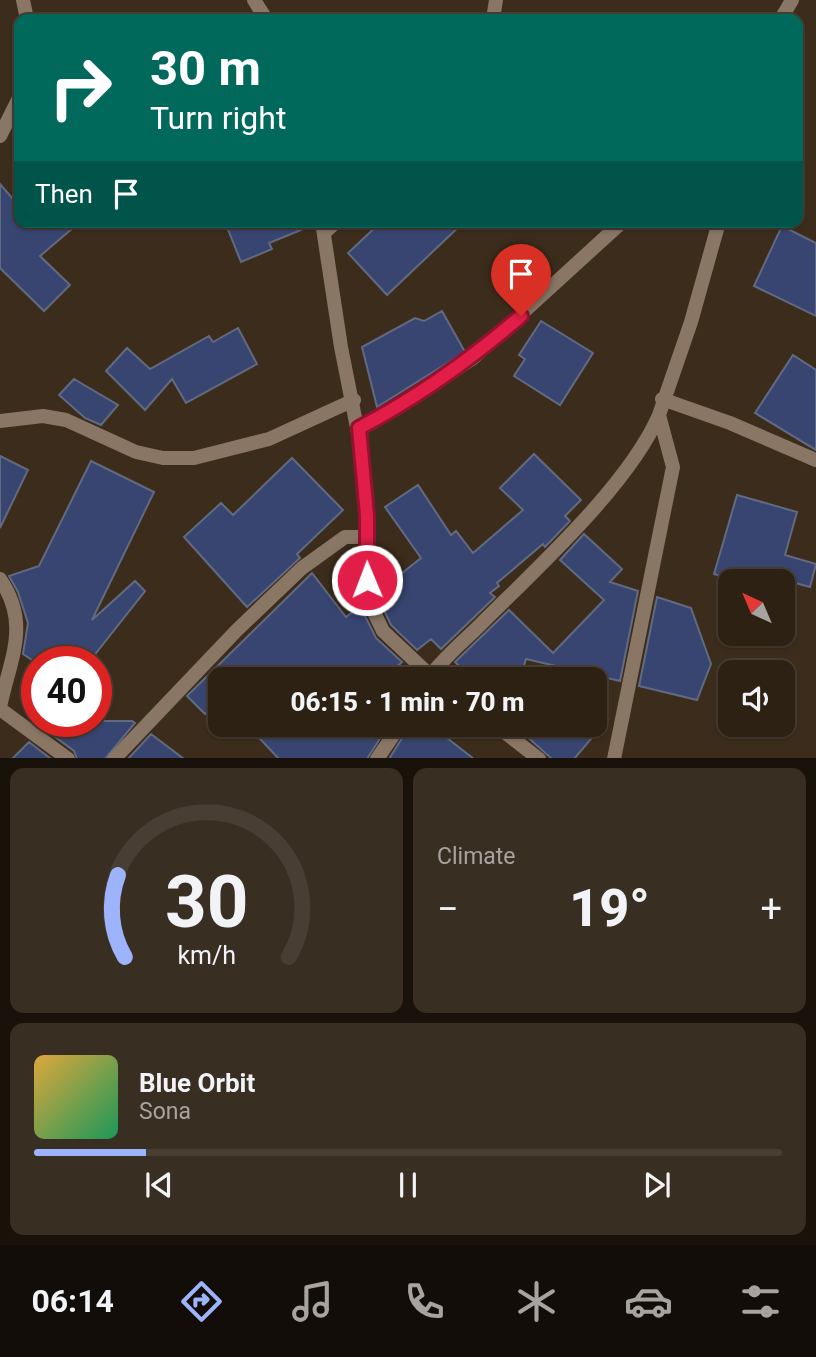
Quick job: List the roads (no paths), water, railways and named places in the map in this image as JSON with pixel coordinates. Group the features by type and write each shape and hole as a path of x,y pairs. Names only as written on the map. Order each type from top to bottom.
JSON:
{"street":[{"path":"0,136 14,108"},
{"path":"328,228 341,347 359,428 369,602 383,631 420,667"},
{"path":"359,428 402,405 472,359 615,228"},
{"path":"442,667 566,538 648,440 691,322 717,228"},
{"path":"662,399 730,423 816,460"},
{"path":"0,422 43,416 66,420 136,452 163,458 194,458 269,439 354,400"},
{"path":"614,758 673,467 659,415"},
{"path":"114,758 237,630 303,568 345,537 367,537"},
{"path":"0,579 12,599 18,621 0,708 68,758"},
{"path":"377,758 392,737"},
{"path":"511,737 539,758"}]}
